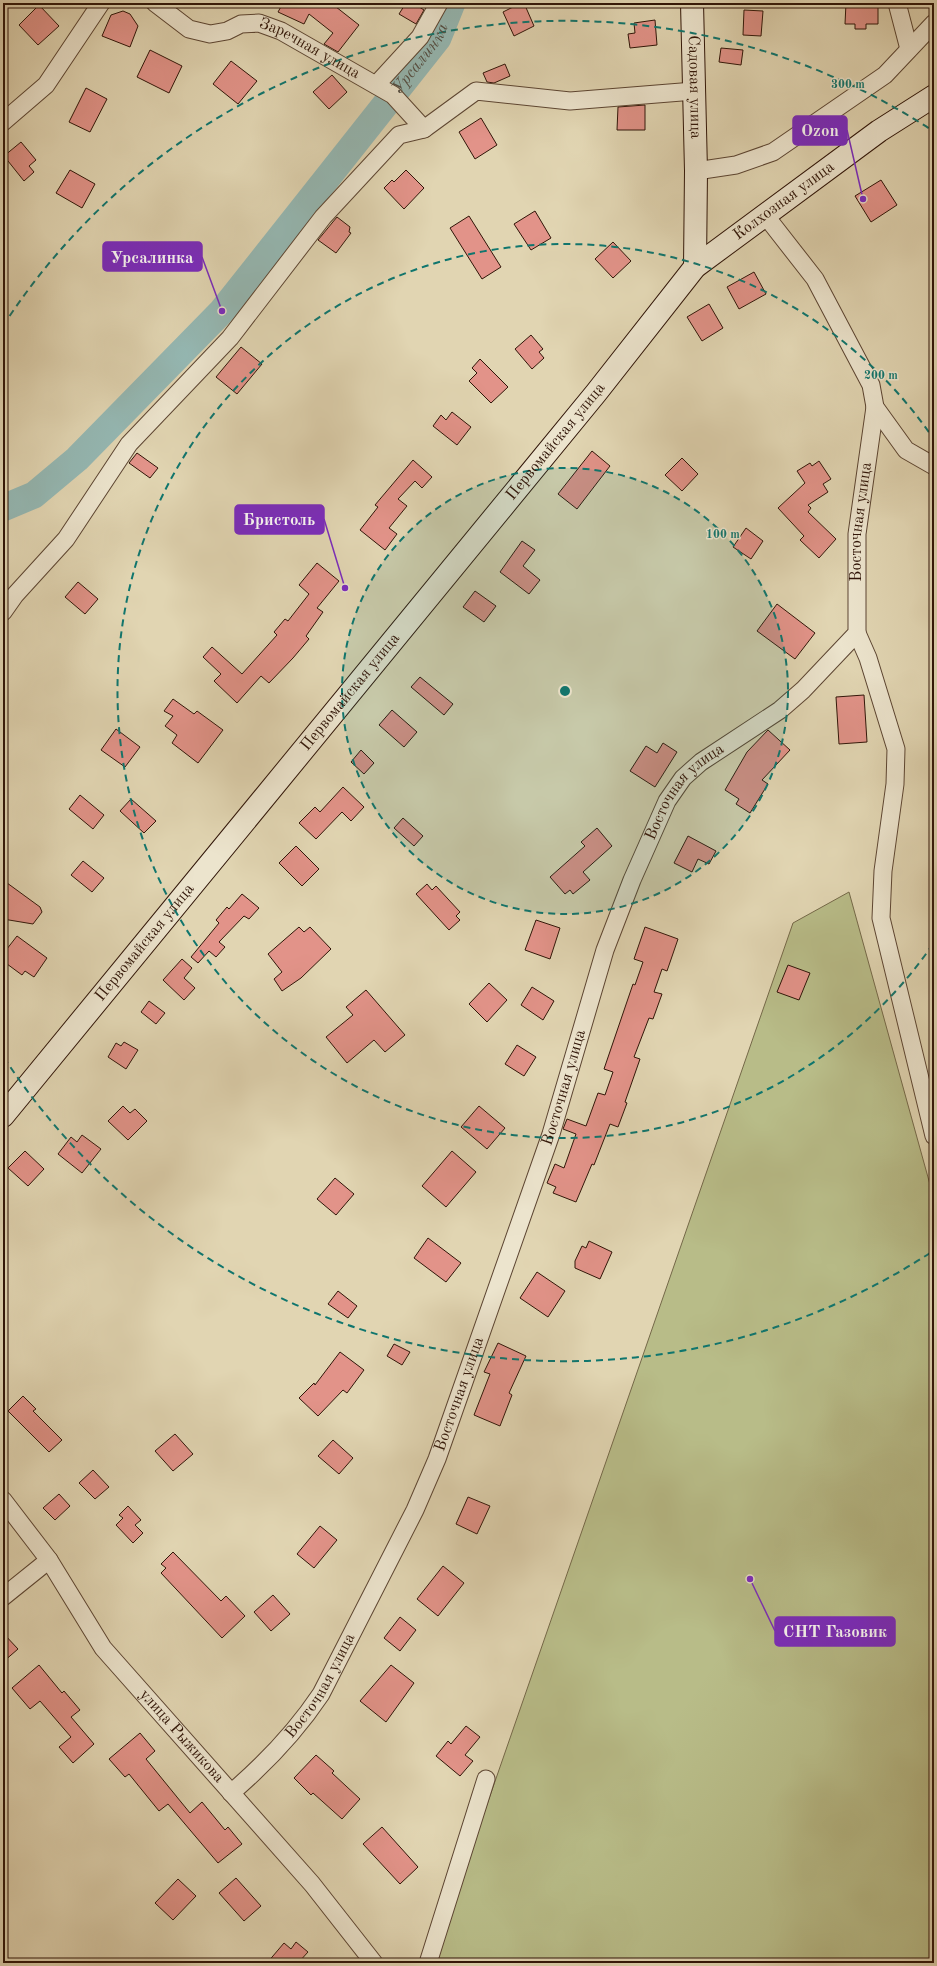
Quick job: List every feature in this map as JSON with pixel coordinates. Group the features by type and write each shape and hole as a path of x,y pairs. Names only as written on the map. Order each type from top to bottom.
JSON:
{"main road":[{"name":"Садовая улица","path":"692,3 696,171 695,267"},
{"name":"Колхозная улица","path":"695,267 880,131 934,96"},
{"name":"Первомайская улица","path":"3,1116 591,400 695,267"}],"street":[{"path":"3,122 46,85 101,3"},
{"name":"Заречная улица","path":"155,3 189,29 210,34 226,31 241,24 258,23 281,31 393,95 424,129"},
{"name":"Заречная улица","path":"376,85 420,37 439,3"},
{"path":"897,3 909,49"},
{"path":"696,171 736,165 773,152 885,75 934,23"},
{"path":"3,612 15,595 66,539 129,444 230,338 323,217 399,135 424,129 476,91 570,101 694,91"},
{"path":"765,215 815,279 871,385 875,407 906,450 934,466"},
{"name":"Восточная улица","path":"231,1793 268,1762 306,1718 321,1694 415,1510 437,1459 551,1134 604,950 632,880 667,801 683,778 701,762 780,710 803,690 857,633 857,534 875,407"},
{"path":"857,633 868,658 896,749 895,784 883,871 881,918 934,1136"},
{"name":"улица Рыжикова","path":"3,1500 49,1560 103,1648 312,1884 374,1963"},
{"path":"3,1597 49,1560"},
{"path":"428,1963 486,1779"}],"green space":[{"path":"849,892 934,1199 934,1963 436,1963 433,1960 793,923"}],"building":[{"path":"283,3 331,3 359,25 338,52 324,44 333,33 309,14 304,24 278,12"},
{"path":"406,3 413,3 424,10 416,24 399,14"},
{"path":"524,3 534,26 514,36 503,12"},
{"path":"846,3 878,3 878,24 866,24 866,29 855,29 855,24 845,24"},
{"path":"39,5 59,26 38,45 19,25"},
{"path":"744,10 763,11 761,36 743,35"},
{"path":"123,11 130,14 138,26 130,47 102,36 111,15"},
{"path":"655,20 657,45 630,48 628,34 635,33 634,23"},
{"path":"721,48 743,50 741,65 719,62"},
{"path":"150,50 182,66 169,93 137,77"},
{"path":"231,61 257,81 238,104 213,84"},
{"path":"505,64 510,76 494,83 487,82 483,73"},
{"path":"332,75 347,92 329,109 313,92"},
{"path":"86,88 107,99 90,132 69,122"},
{"path":"645,105 645,130 617,130 618,107"},
{"path":"481,118 497,145 475,159 459,132"},
{"path":"21,142 36,160 29,166 34,172 24,181 4,156"},
{"path":"70,170 95,184 82,208 56,193"},
{"path":"406,170 424,188 404,209 384,188 392,180 394,182"},
{"path":"881,180 897,205 871,222 855,196"},
{"path":"535,211 551,238 531,250 514,224"},
{"path":"469,216 501,267 482,279 450,228"},
{"path":"337,217 350,227 349,232 351,233 336,253 318,240"},
{"path":"613,242 631,261 613,278 595,259"},
{"path":"754,272 766,294 739,309 727,287"},
{"path":"709,304 723,328 702,341 687,317"},
{"path":"531,335 543,349 539,352 544,358 532,369 515,349"},
{"path":"241,347 262,364 237,394 216,377"},
{"path":"480,359 508,387 491,403 469,381 477,373 472,368"},
{"path":"452,412 471,427 457,445 433,426 441,415 446,420"},
{"path":"592,451 610,466 577,509 558,494"},
{"path":"137,453 158,468 150,478 129,463"},
{"path":"682,458 698,474 682,491 665,475"},
{"path":"413,460 432,477 422,488 415,481 398,499 407,506 389,528 397,534 385,550 360,530 378,507 375,505"},
{"path":"819,461 831,479 823,484 828,492 808,505 811,508 808,512 836,539 819,558 800,540 804,536 778,508 805,483 797,471 810,463 812,466"},
{"path":"746,528 763,541 751,559 733,547"},
{"path":"522,541 535,550 523,566 540,580 529,594 500,572"},
{"path":"317,563 339,581 317,608 323,612 306,636 309,639 269,683 261,676 237,703 214,681 221,674 203,657 212,647 242,674 277,635 274,632 285,619 288,621 309,594 299,585"},
{"path":"78,582 98,599 85,614 65,597"},
{"path":"475,591 496,606 484,622 463,607"},
{"path":"777,604 815,633 795,659 757,631"},
{"path":"420,677 453,704 444,715 411,687"},
{"path":"864,695 867,742 839,744 836,697"},
{"path":"173,699 194,714 197,711 223,730 198,763 172,743 177,735 165,726 173,716 164,711"},
{"path":"392,710 417,732 404,747 379,725"},
{"path":"116,729 140,747 125,767 101,750"},
{"path":"768,730 790,750 762,780 768,784 750,813 736,804 739,799 725,790 747,752"},
{"path":"663,743 677,752 655,787 630,771 646,746 657,753"},
{"path":"361,750 374,763 364,774 351,762"},
{"path":"343,787 364,807 351,821 342,812 316,839 299,823 315,807 320,812"},
{"path":"80,795 104,815 93,829 69,809"},
{"path":"131,799 156,821 144,833 120,811"},
{"path":"403,818 423,836 414,846 394,828"},
{"path":"597,828 612,846 583,872 590,880 573,894 570,890 565,894 550,877 585,846 581,842"},
{"path":"688,836 716,851 709,864 698,859 692,872 674,863"},
{"path":"296,846 319,869 302,886 279,863"},
{"path":"83,861 104,878 92,892 71,875"},
{"path":"3,880 40,907 42,912 33,924 3,919"},
{"path":"427,884 432,890 436,886 460,912 456,916 460,920 449,930 416,894"},
{"path":"242,894 259,908 249,919 244,916 219,942 225,947 216,957 209,951 198,963 191,957 219,923 216,920 227,907 229,909"},
{"path":"536,920 560,928 550,959 525,950"},
{"path":"299,927 304,932 310,927 331,949 301,978 282,991 274,979 282,972 268,954"},
{"path":"645,927 678,939 667,971 662,969 654,992 662,994 653,1019 649,1018 634,1057 640,1059 618,1127 610,1124 594,1165 592,1164 576,1202 553,1193 556,1187 547,1183 555,1164 564,1168 576,1134 563,1129 567,1119 586,1126 598,1093 605,1095 613,1072 604,1069 633,984 635,985 643,962 634,959"},
{"path":"17,936 47,958 34,977 25,971 22,975 3,961 3,954"},
{"path":"182,959 192,968 184,978 195,988 184,1000 163,980"},
{"path":"788,965 810,973 799,1000 777,992"},
{"path":"489,983 507,1000 487,1022 469,1004"},
{"path":"532,987 554,1001 543,1020 521,1005"},
{"path":"366,990 405,1035 385,1052 374,1040 347,1063 326,1037 353,1015 346,1007"},
{"path":"149,1001 165,1013 156,1024 141,1012"},
{"path":"124,1042 138,1050 126,1069 108,1057 116,1043 121,1046"},
{"path":"517,1045 536,1057 524,1076 505,1064"},
{"path":"123,1106 130,1113 135,1109 147,1121 128,1140 108,1121"},
{"path":"479,1106 505,1128 487,1149 461,1127"},
{"path":"82,1135 101,1149 82,1173 58,1154 71,1137 77,1142"},
{"path":"25,1151 44,1169 28,1186 8,1168"},
{"path":"452,1151 476,1172 446,1207 422,1186"},
{"path":"335,1178 354,1194 336,1215 317,1199"},
{"path":"428,1238 461,1263 446,1282 414,1258"},
{"path":"589,1241 612,1252 600,1279 575,1268 575,1261 582,1246 586,1248"},
{"path":"537,1272 565,1291 548,1317 520,1298"},
{"path":"338,1291 357,1306 348,1318 328,1304"},
{"path":"498,1343 526,1356 509,1393 512,1395 500,1426 474,1415 490,1374 484,1372"},
{"path":"394,1344 410,1352 402,1365 387,1356"},
{"path":"340,1352 364,1370 347,1393 343,1390 318,1416 299,1398 314,1383 315,1385"},
{"path":"23,1396 36,1409 33,1411 62,1440 49,1452 8,1411"},
{"path":"175,1434 193,1454 173,1471 155,1451"},
{"path":"333,1440 353,1458 339,1474 318,1456"},
{"path":"93,1470 109,1487 95,1499 79,1483"},
{"path":"59,1494 70,1506 55,1520 43,1508"},
{"path":"468,1497 490,1506 477,1534 456,1524"},
{"path":"128,1506 141,1520 135,1525 143,1533 133,1543 116,1525 123,1518 119,1515"},
{"path":"320,1526 337,1540 314,1568 297,1554"},
{"path":"173,1552 221,1601 226,1596 245,1616 222,1638 161,1573 166,1568 161,1564"},
{"path":"443,1566 464,1583 438,1616 417,1599"},
{"path":"273,1595 290,1614 271,1631 254,1612"},
{"path":"400,1617 416,1630 400,1651 384,1638"},
{"path":"3,1633 18,1649 3,1662"},
{"path":"39,1665 62,1693 64,1691 80,1710 71,1717 94,1744 73,1763 59,1747 71,1737 40,1701 30,1709 12,1688"},
{"path":"391,1665 414,1683 386,1722 360,1701"},
{"path":"466,1726 480,1737 465,1755 473,1761 460,1776 436,1756 448,1741 451,1744"},
{"path":"140,1733 155,1751 146,1759 190,1813 202,1802 225,1830 228,1827 242,1844 218,1863 168,1804 159,1811 129,1774 125,1777 109,1759"},
{"path":"316,1755 334,1771 332,1773 360,1799 342,1819 313,1793 311,1795 294,1778"},
{"path":"382,1827 418,1867 400,1884 363,1844"},
{"path":"236,1878 261,1906 244,1921 219,1893"},
{"path":"178,1879 196,1896 173,1920 155,1903"},
{"path":"296,1942 308,1952 298,1963 267,1963 284,1943 291,1949"}],"waterway":[{"name":"Урсалинка","path":"3,508 34,495 77,459 222,311 438,38 452,3"}],"place":[{"name":"Ozon","path":"863,199"},
{"name":"Урсалинка","path":"222,311"},
{"name":"Бристоль","path":"345,588"},
{"name":"СНТ Газовик","path":"750,1579"}]}
